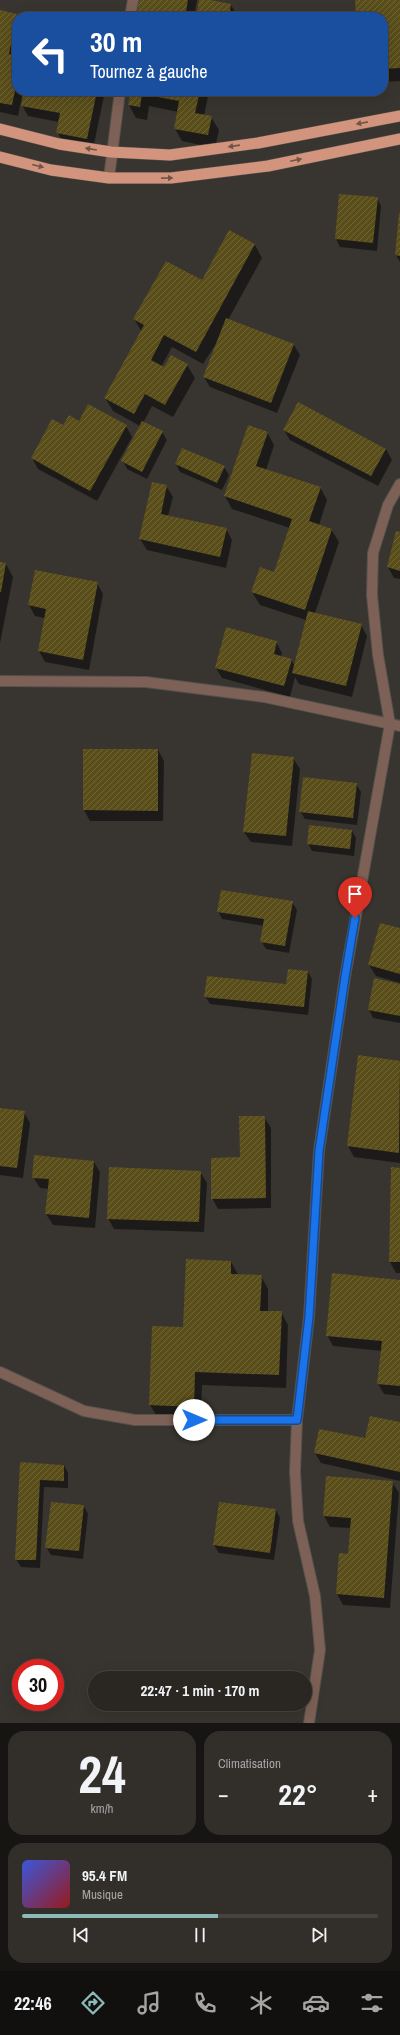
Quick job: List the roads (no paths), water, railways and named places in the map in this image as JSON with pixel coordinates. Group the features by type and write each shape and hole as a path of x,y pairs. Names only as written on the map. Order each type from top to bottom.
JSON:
{"highway":[{"path":"0,129 59,144 111,152 170,155 258,143 400,116"},
{"path":"0,157 51,170 109,178 171,178 261,167 400,139"}],"street":[{"path":"131,12 133,0"},
{"path":"109,178 111,152 119,96"},
{"path":"309,1723 320,1650 315,1596 298,1521 295,1472 297,1420 309,1317 319,1151 345,977 395,725 378,655 372,595 373,553 388,505 400,484"},
{"path":"0,681 146,682 264,697 395,725"},
{"path":"0,1372 84,1411 135,1420 297,1420"}]}
